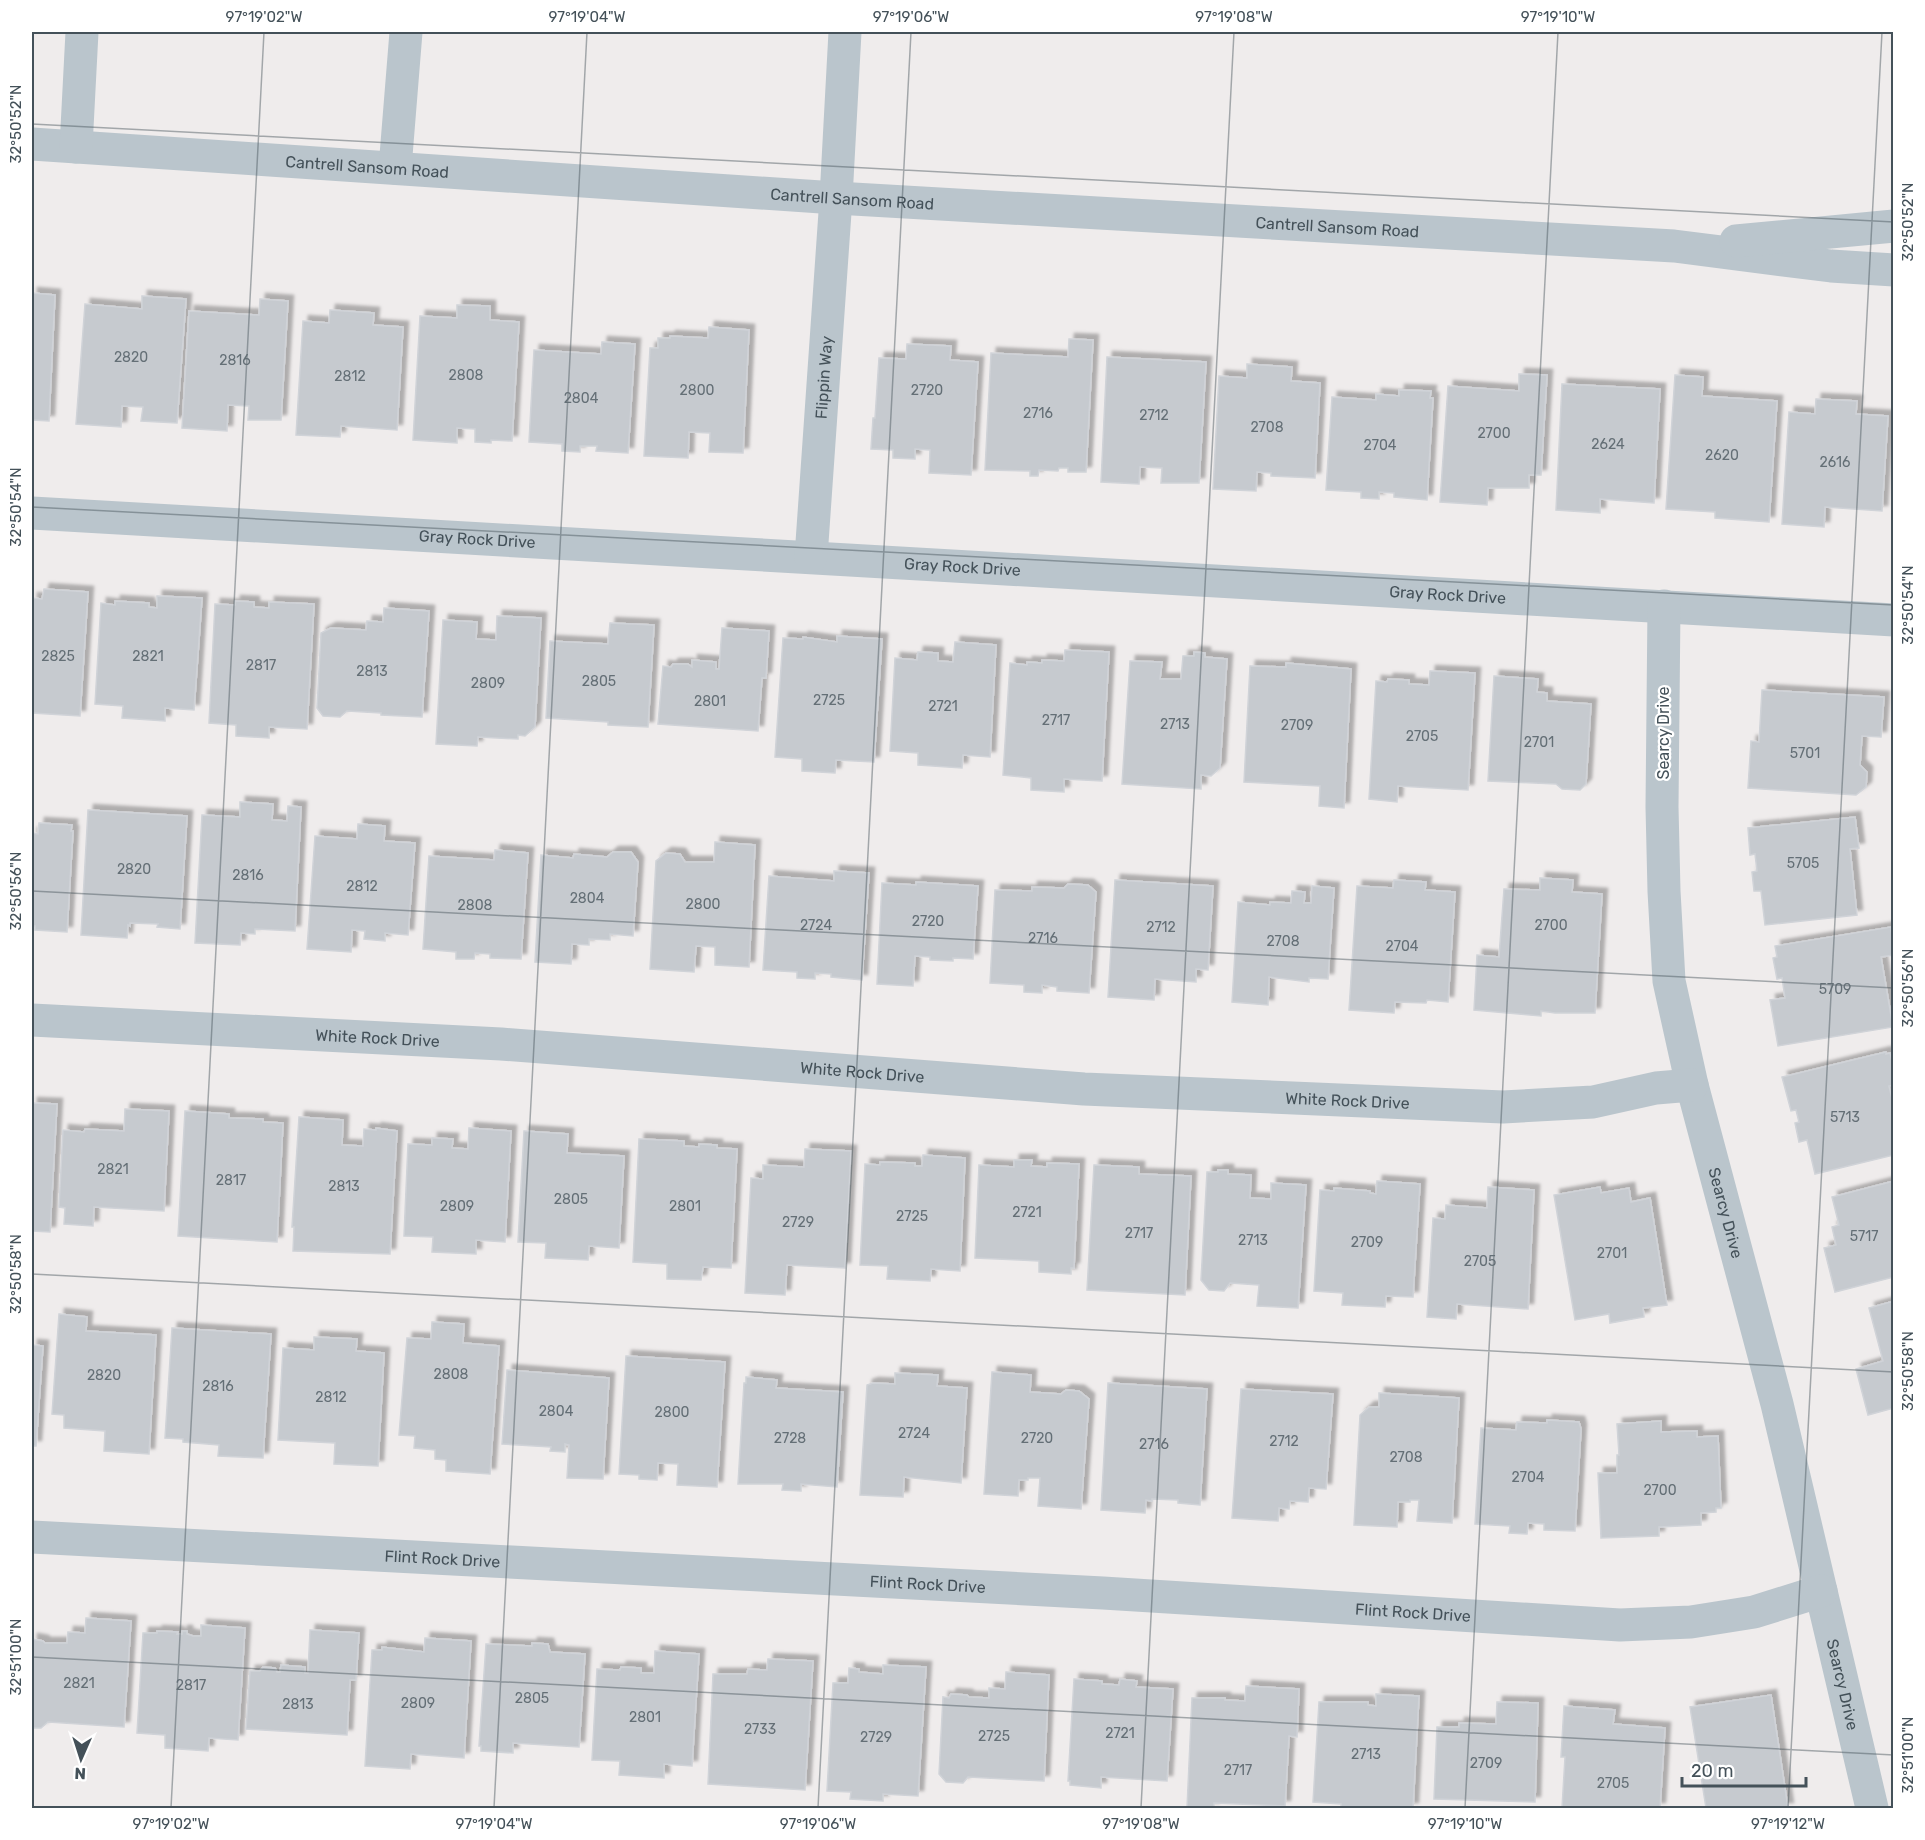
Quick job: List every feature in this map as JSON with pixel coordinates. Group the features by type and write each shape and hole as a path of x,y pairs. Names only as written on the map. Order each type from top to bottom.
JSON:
{"street":[{"path":"76,147 82,32"},
{"path":"395,168 406,32"},
{"name":"Flippin Way","path":"811,557 845,32"},
{"name":"Cantrell Sansom Road","path":"32,144 836,198 1674,246 1831,266 1893,270"},
{"name":"Cantrell Sansom Road","path":"1674,246 1893,226"},
{"name":"Gray Rock Drive","path":"32,513 1893,620"},
{"name":"Searcy Drive","path":"1664,606 1662,807 1669,981 1692,1085 1777,1404 1872,1809"},
{"name":"White Rock Drive","path":"32,1020 501,1044 1084,1089 1503,1107 1593,1102 1656,1088 1692,1085"},
{"name":"Flint Rock Drive","path":"32,1537 1103,1593 1620,1625 1691,1622 1754,1612 1821,1591"}],"building":[{"path":"32,293 55,295 49,421 32,420"},
{"path":"142,296 186,299 177,423 141,421 143,407 122,406 121,427 76,424 85,304 142,309"},
{"path":"260,299 288,301 281,420 248,420 249,406 228,405 227,431 182,428 189,311 259,315"},
{"path":"457,305 490,306 490,320 519,322 512,441 475,442 475,429 457,428 457,443 413,440 420,316 457,318"},
{"path":"330,310 374,313 373,325 403,327 397,430 341,426 340,437 296,435 303,321 329,323"},
{"path":"709,327 749,330 743,453 709,452 710,433 689,432 688,458 644,456 650,348 658,348 658,338 670,338 670,336 708,338"},
{"path":"1069,339 1093,340 1086,472 1068,472 1068,468 1059,468 1058,471 1039,470 1038,476 1030,476 1030,471 985,470 991,353 1068,357"},
{"path":"602,342 635,344 628,453 596,451 597,446 580,446 580,452 562,451 562,444 529,442 534,350 601,354"},
{"path":"907,344 951,346 950,360 978,362 971,475 929,473 930,450 915,449 915,459 893,458 893,450 871,449 879,358 906,359"},
{"path":"1107,357 1206,362 1199,483 1161,483 1162,468 1140,467 1139,484 1101,482"},
{"path":"1247,364 1292,367 1291,381 1320,383 1315,478 1271,476 1271,473 1257,472 1256,491 1213,489 1219,376 1247,378"},
{"path":"1519,374 1547,375 1541,475 1529,475 1529,488 1488,488 1487,505 1440,502 1448,386 1519,391"},
{"path":"1675,375 1703,377 1702,396 1777,401 1769,522 1715,518 1715,512 1666,509"},
{"path":"1562,384 1660,389 1654,503 1600,499 1600,513 1556,510"},
{"path":"1399,390 1431,391 1430,398 1433,398 1427,500 1394,497 1394,493 1379,492 1379,499 1361,498 1361,492 1326,490 1332,397 1376,400 1376,394 1399,396"},
{"path":"1816,399 1857,401 1856,414 1888,416 1882,511 1825,507 1824,527 1782,524 1789,412 1815,414"},
{"path":"44,589 88,592 80,716 32,713 32,598 42,599"},
{"path":"157,596 202,598 194,710 165,708 165,721 122,718 123,706 95,704 101,603 115,605 115,601 149,603 149,607 157,608"},
{"path":"235,601 254,602 254,607 269,608 269,602 314,604 307,729 269,727 269,738 236,736 236,725 209,723 215,604 235,605"},
{"path":"384,608 429,611 422,717 347,711 340,717 323,716 317,708 321,633 331,628 366,630 367,621 383,622"},
{"path":"497,616 541,618 535,727 525,736 518,735 518,739 478,737 477,746 436,744 443,620 477,622 476,639 496,640"},
{"path":"610,623 654,625 648,727 546,718 550,641 608,644"},
{"path":"722,628 769,631 766,678 762,678 758,731 658,724 663,666 688,664 692,667 692,660 716,662 716,669 719,669"},
{"path":"837,636 882,639 874,762 836,760 835,773 802,771 802,759 775,757 783,638 803,639 803,637 837,642"},
{"path":"955,642 996,645 990,757 963,755 962,768 918,765 918,753 890,751 895,658 917,660 918,652 938,653 938,661 953,662"},
{"path":"1065,650 1109,652 1102,781 1064,779 1064,792 1031,790 1031,778 1003,775 1010,663 1027,665 1027,662 1042,663 1042,660 1064,661"},
{"path":"1194,652 1205,653 1205,657 1227,659 1220,768 1211,776 1201,775 1201,789 1122,784 1130,661 1162,662 1160,679 1181,679 1183,656 1194,656"},
{"path":"1286,663 1351,669 1344,808 1319,806 1320,786 1244,782 1250,666 1286,667"},
{"path":"1430,671 1475,673 1468,790 1398,786 1397,802 1369,799 1376,681 1409,680 1409,684 1429,685"},
{"path":"1494,676 1538,679 1537,692 1547,693 1547,701 1591,704 1586,784 1580,790 1562,789 1556,784 1488,781"},
{"path":"1762,690 1884,697 1881,737 1862,736 1860,765 1867,772 1866,787 1856,795 1748,788 1751,741 1759,742"},
{"path":"240,802 273,804 272,820 287,821 288,806 301,807 295,931 255,929 255,934 241,933 240,945 195,943 202,815 240,817"},
{"path":"88,810 187,816 180,929 157,927 158,924 130,923 127,938 81,935"},
{"path":"1855,817 1859,848 1850,849 1857,915 1765,925 1761,891 1754,891 1752,872 1757,871 1755,854 1750,855 1748,828"},
{"path":"39,823 72,825 67,932 35,930 35,926 32,926 32,833 38,834"},
{"path":"358,824 385,826 384,841 415,843 408,935 385,933 385,941 364,939 365,931 352,930 351,952 307,949 315,836 357,839"},
{"path":"715,842 755,845 749,967 715,965 715,947 696,946 694,972 650,969 656,861 666,853 680,854 685,862 714,862"},
{"path":"495,850 528,853 521,959 490,958 490,954 475,953 474,959 456,959 456,952 423,949 429,856 494,860"},
{"path":"613,852 631,852 638,862 633,936 610,934 610,940 589,939 589,945 572,944 571,964 535,962 541,855 573,858 574,854 607,857"},
{"path":"834,871 869,873 862,980 815,973 815,979 797,978 797,972 763,970 769,876 834,881"},
{"path":"1540,878 1573,880 1572,892 1602,894 1595,1013 1541,1011 1541,1016 1474,1010 1477,955 1499,957 1504,889 1540,890"},
{"path":"1115,880 1213,886 1208,970 1196,969 1196,982 1155,979 1154,1000 1108,997"},
{"path":"1394,880 1426,882 1425,890 1455,892 1448,1002 1427,1000 1426,1003 1395,1002 1394,1013 1349,1010 1357,886 1393,888"},
{"path":"916,882 978,886 973,959 930,960 930,957 915,956 913,986 877,984 882,883 916,885"},
{"path":"1068,884 1088,885 1096,892 1089,993 1057,991 1057,987 1042,985 1042,993 1024,992 1024,985 990,983 995,890 1032,891 1032,887 1064,888"},
{"path":"1312,886 1334,888 1328,979 1309,978 1309,982 1269,977 1268,1005 1232,1002 1238,902 1270,905 1270,902 1291,903 1292,891 1305,892 1304,903 1311,903"},
{"path":"1891,927 1894,955 1881,957 1893,1027 1778,1046 1770,1000 1785,998 1782,978 1777,979 1773,958 1777,957 1775,946"},
{"path":"1886,1052 1886,1054 1890,1053 1894,1068 1894,1085 1889,1086 1894,1107 1894,1155 1815,1174 1807,1140 1799,1142 1795,1123 1799,1122 1796,1110 1791,1111 1782,1077"},
{"path":"32,1103 57,1104 50,1232 32,1231"},
{"path":"125,1109 169,1111 164,1211 94,1207 93,1226 64,1224 65,1208 59,1207 63,1130 124,1131"},
{"path":"185,1111 229,1114 229,1118 263,1119 263,1122 283,1123 277,1242 178,1236"},
{"path":"299,1117 343,1120 342,1145 363,1146 364,1129 397,1131 390,1254 293,1251 294,1227 292,1227"},
{"path":"469,1128 511,1131 505,1242 476,1240 476,1254 432,1252 433,1237 404,1236 408,1144 432,1145 432,1138 453,1139 452,1148 468,1149"},
{"path":"524,1131 568,1134 567,1153 624,1156 619,1248 589,1246 588,1260 545,1258 546,1243 518,1242"},
{"path":"639,1139 684,1141 684,1146 717,1145 717,1148 737,1149 731,1268 703,1267 701,1280 667,1279 667,1264 633,1262"},
{"path":"805,1149 851,1151 845,1268 787,1265 785,1295 745,1293 751,1178 763,1179 763,1165 804,1167"},
{"path":"923,1155 965,1158 960,1271 931,1269 930,1281 887,1279 888,1266 860,1265 865,1164 915,1163 915,1166 922,1166"},
{"path":"1014,1160 1032,1160 1031,1166 1047,1167 1047,1163 1079,1164 1074,1268 1071,1268 1071,1274 1039,1272 1039,1261 975,1258 979,1165 1014,1167"},
{"path":"1094,1165 1139,1167 1139,1174 1191,1176 1185,1295 1087,1290"},
{"path":"1218,1170 1228,1170 1228,1174 1251,1175 1250,1198 1271,1199 1271,1183 1306,1185 1298,1308 1257,1306 1259,1285 1230,1283 1224,1291 1209,1290 1201,1280 1207,1172 1218,1172"},
{"path":"1377,1181 1420,1184 1413,1297 1386,1296 1385,1307 1342,1305 1343,1293 1314,1291 1320,1190 1334,1191 1334,1188 1370,1191 1376,1194"},
{"path":"1894,1181 1894,1277 1835,1292 1824,1248 1836,1245 1832,1227 1839,1225 1832,1197"},
{"path":"1488,1187 1534,1190 1528,1309 1457,1304 1456,1319 1427,1317 1433,1218 1445,1219 1446,1205 1487,1208"},
{"path":"1600,1187 1601,1193 1629,1188 1631,1202 1650,1198 1667,1305 1643,1308 1644,1317 1610,1323 1609,1314 1575,1320 1554,1195"},
{"path":"1894,1301 1894,1408 1868,1415 1856,1369 1883,1361 1869,1308"},
{"path":"59,1314 87,1317 86,1331 156,1335 149,1454 104,1451 105,1431 64,1428 64,1415 52,1414"},
{"path":"432,1322 464,1324 463,1343 499,1346 490,1474 446,1471 446,1460 435,1459 435,1450 414,1448 415,1436 399,1435 407,1338 431,1339"},
{"path":"172,1328 271,1334 263,1458 218,1456 219,1445 165,1438"},
{"path":"314,1337 357,1339 356,1351 384,1353 378,1466 334,1464 335,1443 278,1440 283,1348 314,1350"},
{"path":"32,1345 43,1346 36,1446 32,1446"},
{"path":"626,1356 725,1362 717,1487 677,1485 678,1464 658,1463 657,1480 639,1479 639,1475 619,1474"},
{"path":"507,1370 609,1378 603,1479 567,1478 569,1445 565,1444 565,1452 550,1451 551,1447 502,1444"},
{"path":"992,1372 1031,1375 1030,1392 1061,1394 1066,1390 1079,1391 1089,1399 1081,1509 1038,1506 1040,1478 1019,1480 1018,1496 984,1494"},
{"path":"895,1373 938,1375 937,1386 967,1388 961,1483 904,1477 903,1497 860,1495 867,1385 895,1384"},
{"path":"746,1377 777,1380 776,1388 843,1392 837,1487 801,1484 801,1491 782,1490 783,1484 738,1484"},
{"path":"1108,1383 1207,1389 1200,1505 1178,1503 1178,1500 1152,1499 1152,1501 1146,1500 1145,1513 1101,1510"},
{"path":"1241,1389 1333,1394 1326,1489 1309,1488 1308,1502 1290,1501 1289,1509 1279,1508 1278,1521 1232,1518"},
{"path":"1379,1393 1459,1398 1452,1523 1417,1521 1419,1500 1410,1500 1410,1502 1398,1502 1397,1527 1354,1525 1360,1415 1369,1407 1379,1407"},
{"path":"1547,1420 1579,1422 1581,1429 1575,1531 1544,1530 1544,1524 1528,1523 1527,1534 1509,1533 1510,1526 1475,1524 1481,1428 1516,1430 1517,1422 1547,1423"},
{"path":"1661,1421 1661,1432 1697,1431 1697,1437 1718,1436 1721,1508 1716,1508 1716,1512 1701,1513 1701,1525 1659,1527 1659,1536 1601,1538 1598,1473 1617,1473 1617,1455 1619,1455 1617,1424"},
{"path":"86,1618 131,1621 124,1727 48,1722 41,1728 32,1728 32,1639 45,1643 67,1643 68,1632 85,1633"},
{"path":"201,1625 245,1628 238,1740 209,1738 208,1751 165,1748 165,1735 137,1733 143,1633 157,1633 157,1631 182,1634 182,1631 187,1631 187,1634 201,1636"},
{"path":"310,1630 359,1633 356,1680 350,1680 347,1735 246,1729 250,1671 260,1671 263,1667 275,1668 277,1672 280,1672 281,1665 305,1667 305,1673 308,1673"},
{"path":"425,1638 471,1641 464,1758 411,1754 410,1769 365,1766 372,1650 382,1650 382,1647 424,1652"},
{"path":"532,1643 548,1644 550,1652 585,1654 579,1747 513,1743 513,1753 481,1751 481,1746 479,1746 486,1644 532,1646"},
{"path":"655,1651 699,1654 692,1766 664,1764 664,1778 619,1775 620,1761 592,1760 597,1669 641,1668 641,1673 654,1673"},
{"path":"768,1659 813,1661 805,1790 708,1784 713,1674 747,1674 748,1669 767,1670"},
{"path":"883,1665 926,1667 918,1796 883,1794 883,1801 850,1799 851,1792 827,1791 833,1683 848,1683 849,1668 859,1669 859,1672 883,1674"},
{"path":"1006,1672 1049,1675 1044,1781 968,1777 963,1783 946,1782 939,1774 943,1697 949,1698 951,1694 989,1698 989,1688 1005,1689"},
{"path":"1074,1679 1119,1685 1120,1679 1137,1681 1136,1687 1173,1689 1167,1781 1101,1777 1101,1788 1070,1785 1068,1781"},
{"path":"1246,1686 1299,1689 1297,1737 1289,1736 1285,1806 1214,1803 1214,1808 1187,1808 1192,1698 1225,1698 1225,1700 1245,1701"},
{"path":"1376,1694 1419,1696 1413,1808 1341,1808 1341,1804 1313,1802 1319,1702 1368,1702 1368,1705 1376,1706"},
{"path":"1771,1695 1788,1808 1706,1808 1690,1707"},
{"path":"1497,1702 1538,1703 1535,1802 1434,1799 1437,1727 1459,1727 1459,1723 1496,1724"},
{"path":"1564,1706 1615,1710 1613,1724 1665,1728 1660,1808 1562,1808 1565,1757 1561,1757"}]}
